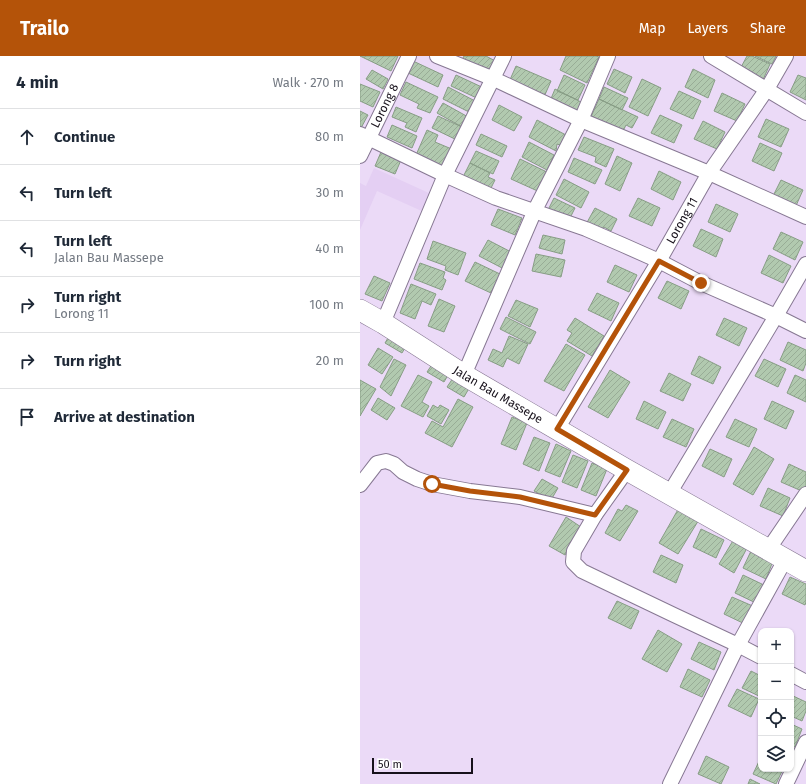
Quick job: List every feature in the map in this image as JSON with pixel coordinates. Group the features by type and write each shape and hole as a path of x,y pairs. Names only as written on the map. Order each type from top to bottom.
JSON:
{"main road":[{"name":"Jalan Bau Massepe","path":"360,310 464,375 627,470 806,571"}],"street":[{"name":"Lorong 8","path":"360,156 364,136 409,56"},
{"path":"437,56 494,78 581,120 710,173 806,217"},
{"path":"383,323 445,175 504,56"},
{"path":"464,375 535,210 581,120 608,56"},
{"path":"711,56 806,113"},
{"name":"Lorong 11","path":"557,429 659,261 710,173 767,89 786,56"},
{"path":"364,136 496,198 535,210 586,229 659,261 701,283 806,331"},
{"path":"669,494 806,264"},
{"path":"360,485 377,463 386,462 394,464 403,472 417,479 432,484 470,491 520,497 595,515"},
{"path":"627,470 595,515 574,551 573,562 582,571 758,655"},
{"path":"670,784 738,645 777,555 806,494"},
{"path":"794,676 806,682"},
{"path":"786,784 806,742"}],"shaded area":[{"path":"374,168 431,194 424,212 377,191 360,230 360,183 366,186"}],"building":[{"path":"360,56 398,56 391,71"},
{"path":"464,56 486,56 497,62 491,74 462,60"},
{"path":"566,56 599,57 587,83 560,70"},
{"path":"747,56 752,56 770,64 762,82 739,71"},
{"path":"755,56 776,56 772,64"},
{"path":"413,61 443,75 438,87 408,73"},
{"path":"516,66 551,81 544,97 509,82"},
{"path":"614,69 632,77 625,93 607,84"},
{"path":"693,69 715,80 708,98 685,87"},
{"path":"372,70 388,79 383,89 366,79"},
{"path":"456,75 486,89 481,100 451,86"},
{"path":"564,75 585,85 578,100 557,91"},
{"path":"798,75 806,78 806,100 790,92"},
{"path":"642,79 661,88 648,116 629,107"},
{"path":"406,82 438,97 430,113 417,108 419,104 400,95"},
{"path":"360,84 380,92 373,107 360,101"},
{"path":"448,87 479,103 473,114 443,99"},
{"path":"604,87 628,98 622,110 599,99"},
{"path":"555,89 583,103 577,114 550,101"},
{"path":"679,91 701,101 693,119 670,109"},
{"path":"722,93 745,104 737,121 714,111"},
{"path":"599,99 638,117 632,128 626,125 622,133 590,119"},
{"path":"443,103 470,118 464,128 437,113"},
{"path":"499,105 522,117 514,131 492,120"},
{"path":"396,107 422,118 416,132 405,127 407,123 392,117"},
{"path":"360,111 368,115 361,128 360,128"},
{"path":"660,115 682,125 674,143 651,133"},
{"path":"438,116 464,128 459,141 432,128"},
{"path":"766,119 789,129 781,147 758,137"},
{"path":"537,120 568,136 563,146 557,144 556,151 529,137"},
{"path":"703,121 725,132 717,149 694,139"},
{"path":"392,125 417,136 412,148 387,137"},
{"path":"427,130 438,135 435,142 454,150 446,168 416,155"},
{"path":"481,134 507,146 502,157 476,145"},
{"path":"584,137 614,149 606,167 595,162 596,157 578,150"},
{"path":"529,142 554,155 547,170 522,157"},
{"path":"760,143 782,153 774,171 752,161"},
{"path":"476,151 499,161 493,174 470,163"},
{"path":"381,152 401,160 395,174 375,166"},
{"path":"617,156 632,163 620,191 605,184"},
{"path":"574,158 602,170 595,184 568,172"},
{"path":"520,159 551,174 542,193 511,179"},
{"path":"470,163 490,173 488,177 495,180 489,192 462,179"},
{"path":"659,171 681,182 673,200 651,189"},
{"path":"564,179 589,192 581,208 556,195"},
{"path":"781,180 803,190 795,208 772,198"},
{"path":"554,198 575,208 569,220 548,210"},
{"path":"638,198 660,208 652,226 629,216"},
{"path":"716,204 738,214 730,232 708,222"},
{"path":"595,208 617,219 611,231 604,227 600,234 585,226"},
{"path":"498,209 522,218 515,235 491,225"},
{"path":"701,229 723,239 716,257 693,246"},
{"path":"781,232 803,242 795,260 773,249"},
{"path":"543,235 565,240 562,254 539,248"},
{"path":"488,240 513,253 504,269 479,256"},
{"path":"433,241 466,253 458,275 445,270 446,266 427,259"},
{"path":"536,254 565,260 561,277 532,271"},
{"path":"769,255 791,266 783,283 761,273"},
{"path":"475,262 500,274 491,293 465,281"},
{"path":"420,263 445,272 443,278 446,280 442,290 414,279"},
{"path":"615,265 637,275 629,292 607,282"},
{"path":"374,276 390,283 382,301 365,294"},
{"path":"667,281 689,291 681,309 658,298"},
{"path":"411,284 436,294 431,305 422,301 415,319 400,313"},
{"path":"597,293 619,303 611,321 588,310"},
{"path":"439,299 455,306 444,332 428,326"},
{"path":"516,300 538,309 530,327 508,316"},
{"path":"506,317 536,332 530,344 500,329"},
{"path":"575,318 604,336 592,356 567,341 572,333 567,330"},
{"path":"724,318 747,328 739,346 716,335"},
{"path":"392,331 409,341 402,353 385,343"},
{"path":"509,336 528,344 519,364 507,358 503,367 488,360 493,349 502,353"},
{"path":"788,342 806,350 806,363 803,371 780,360"},
{"path":"566,344 585,355 564,391 544,381"},
{"path":"378,348 393,357 382,374 368,365"},
{"path":"699,356 721,367 713,384 691,374"},
{"path":"394,359 406,365 391,396 380,387"},
{"path":"764,359 786,369 778,387 755,376"},
{"path":"435,360 451,370 444,382 427,372"},
{"path":"610,370 630,382 608,418 588,407"},
{"path":"669,373 691,384 683,401 660,391"},
{"path":"418,375 432,382 422,402 429,406 423,417 401,406"},
{"path":"455,375 471,385 464,397 447,387"},
{"path":"795,375 806,380 806,402 787,393"},
{"path":"360,380 376,389 360,416"},
{"path":"378,398 395,408 387,420 371,410"},
{"path":"458,399 473,407 452,447 425,433 432,421 443,427"},
{"path":"644,401 666,412 658,429 636,419"},
{"path":"772,401 794,411 786,429 764,419"},
{"path":"433,405 438,408 440,405 449,410 441,424 427,416"},
{"path":"512,417 527,423 516,450 501,444"},
{"path":"672,419 694,429 686,447 663,437"},
{"path":"735,419 757,429 749,447 726,437"},
{"path":"534,437 550,443 539,471 523,464"},
{"path":"556,444 571,451 560,477 545,471"},
{"path":"754,447 774,459 753,495 733,484"},
{"path":"710,449 732,459 724,477 702,466"},
{"path":"573,455 588,461 577,488 562,482"},
{"path":"592,463 607,469 596,496 581,490"},
{"path":"789,464 806,472 806,487 804,492 781,482"},
{"path":"542,479 558,488 551,500 534,491"},
{"path":"768,488 790,498 783,516 760,506"},
{"path":"626,505 638,511 620,541 605,533 618,509 622,511"},
{"path":"680,506 700,518 678,554 659,543"},
{"path":"566,517 581,527 565,555 549,546"},
{"path":"701,529 724,540 716,558 693,547"},
{"path":"734,539 747,548 734,573 719,564"},
{"path":"751,551 773,561 766,579 743,568"},
{"path":"661,555 683,565 676,583 653,572"},
{"path":"743,575 766,586 758,604 735,593"},
{"path":"790,577 806,584 805,605 782,594"},
{"path":"732,597 755,607 747,625 724,614"},
{"path":"617,601 639,611 631,629 608,618"},
{"path":"658,630 682,644 667,672 642,659"},
{"path":"699,642 721,652 714,670 691,659"},
{"path":"688,669 710,680 702,697 680,687"},
{"path":"751,671 758,674 758,696 742,688"},
{"path":"737,689 758,699 751,717 728,706"},
{"path":"794,696 806,702 806,711 802,721 794,717"},
{"path":"794,725 802,729 794,747"},
{"path":"706,756 729,767 721,784 698,774"},
{"path":"758,763 758,772 782,772 776,784 753,774"},
{"path":"750,779 760,784 748,784"}],"route":[{"path":"432,484 450,486 470,491 520,497 595,515 627,470 557,429 659,261 701,283"}]}
